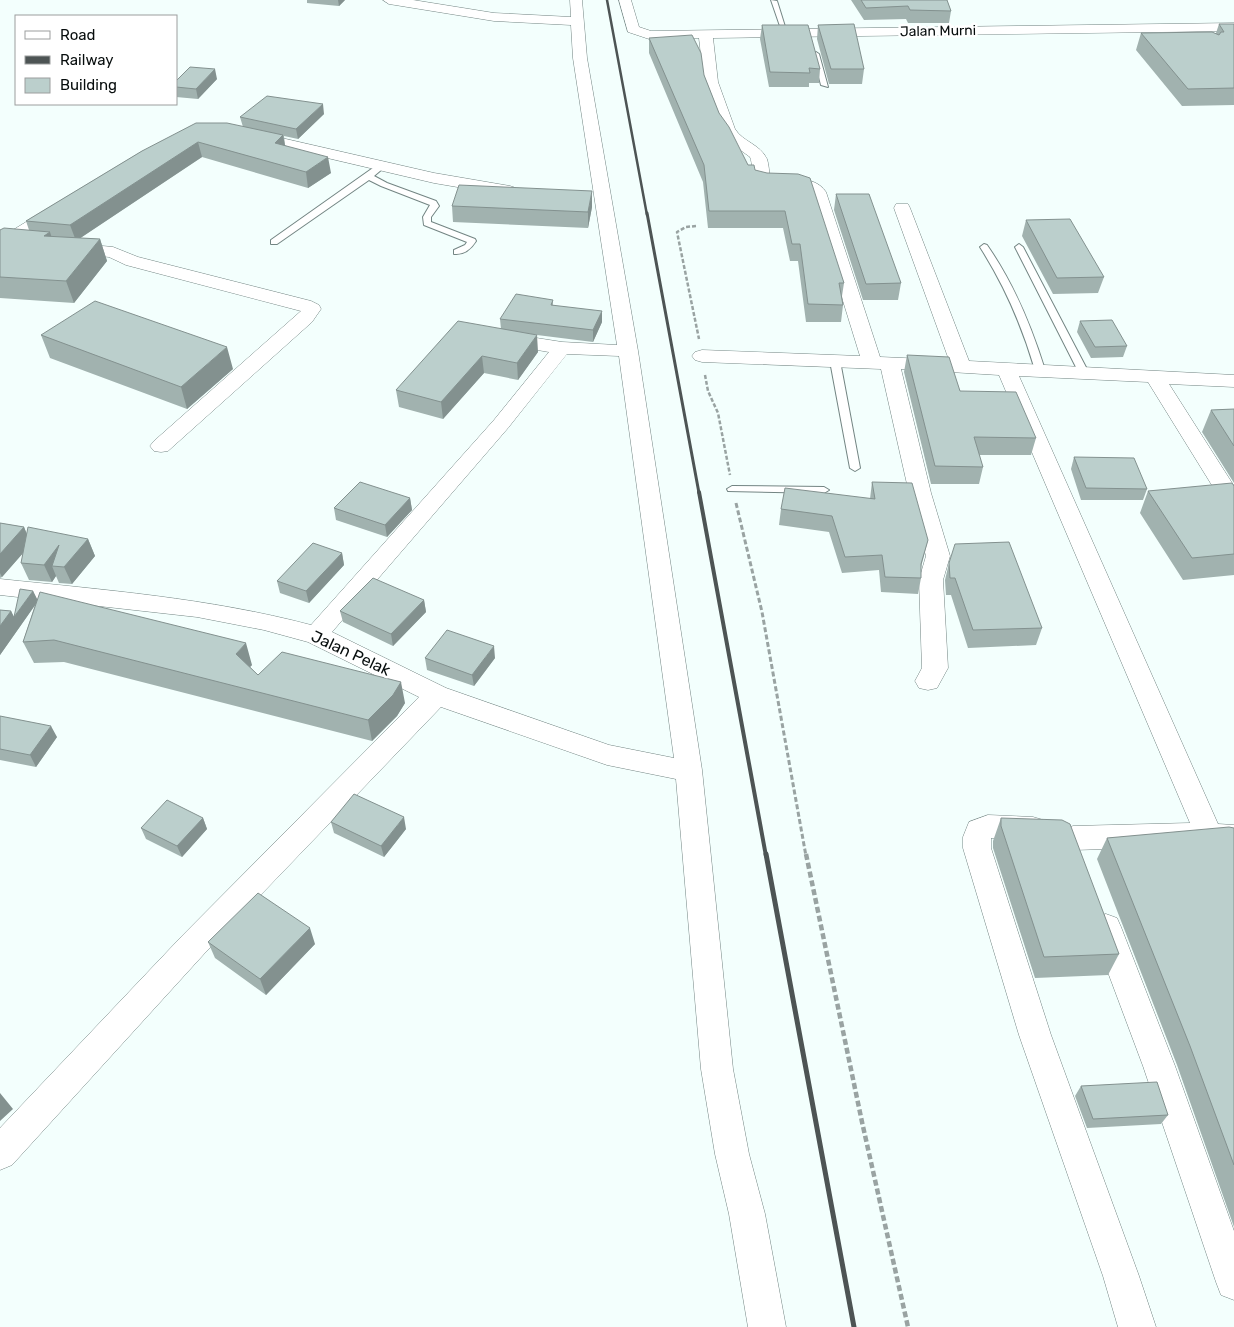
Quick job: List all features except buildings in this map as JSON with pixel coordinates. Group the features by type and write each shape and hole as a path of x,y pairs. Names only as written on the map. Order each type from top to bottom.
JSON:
{"street":[{"path":"389,0 494,17 578,21"},
{"path":"576,0 580,58 595,189 628,351 689,770 717,1070 731,1146 747,1214 767,1327"},
{"name":"Jalan Murni","path":"626,0 633,29 649,35 785,32 811,36 1205,31 1234,27"},
{"path":"706,34 707,61 712,87 722,108 729,132 734,139 750,148 758,156 761,164 761,178 767,184 808,186 815,188 818,192 881,363 938,556 931,580 935,668 928,681"},
{"path":"237,133 475,186 527,192"},
{"path":"3,243 73,201"},
{"path":"902,208 962,368"},
{"path":"3,243 113,252 132,261 304,305 312,309 305,318 161,446"},
{"path":"484,335 562,348 628,351"},
{"path":"316,634 501,424 562,348"},
{"path":"702,356 1040,370 1234,381"},
{"path":"1006,370 1222,836 1077,852 1057,829 988,826 979,830 977,837 977,848 1035,1035 1118,1267 1137,1327"},
{"path":"1155,377 1234,504"},
{"name":"Jalan Pelak","path":"0,587 197,609 264,621 316,634 437,695 607,755 668,768 689,770"},
{"path":"0,1153 193,944 437,695"},
{"path":"1096,902 1159,1066 1234,1282"}],"lane":[{"path":"774,1 785,32"},
{"path":"815,50 825,85"},
{"path":"274,242 383,165"},
{"path":"369,176 379,183 408,192 433,203 435,206 427,217 427,223 472,241 468,247 457,252"},
{"path":"984,247 1006,278 1020,308 1040,370"},
{"path":"1019,248 1084,373"},
{"path":"835,361 855,468"},
{"path":"736,490 824,490"}],"path":[{"path":"736,490 762,612 810,875 908,1327"}],"railway":[{"path":"607,0 647,215"},
{"path":"647,213 699,493"},
{"path":"699,492 766,856"},
{"path":"766,854 854,1327"}]}
